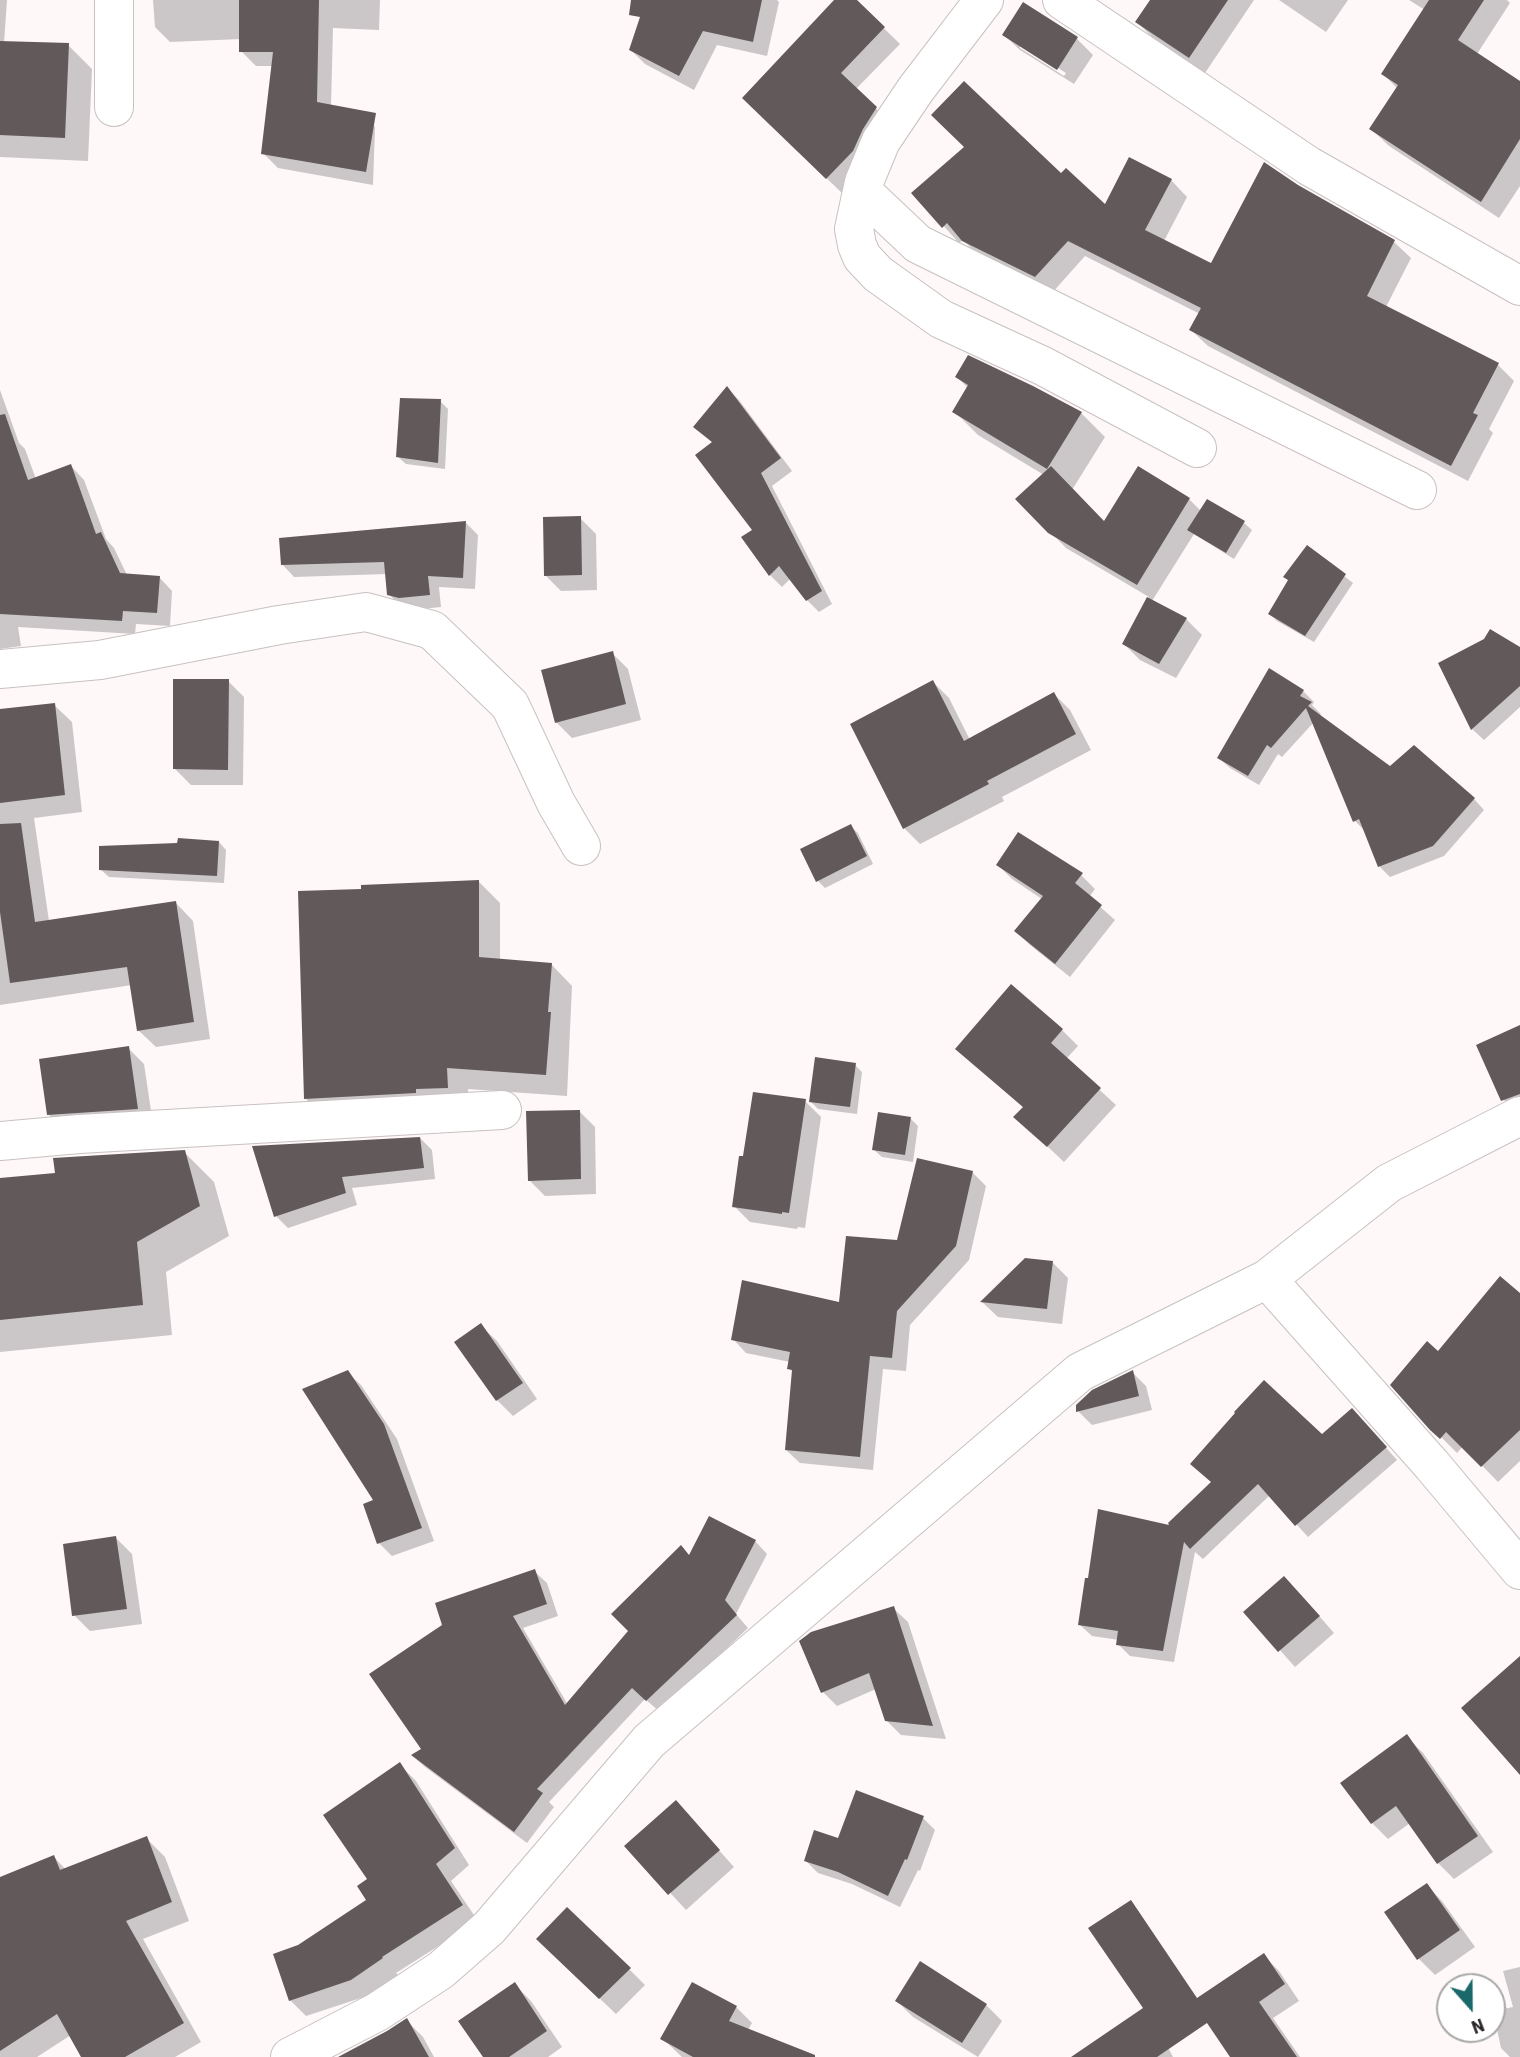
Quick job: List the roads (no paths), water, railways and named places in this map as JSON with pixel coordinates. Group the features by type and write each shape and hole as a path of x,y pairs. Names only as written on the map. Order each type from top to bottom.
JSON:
{"street":[{"path":"114,0 114,107"},
{"path":"984,0 916,89 881,141 864,182 854,229 862,257 878,274 941,319 1043,366 1197,448"},
{"path":"1062,0 1308,166 1520,286"},
{"path":"863,192 918,244 1417,491"},
{"path":"0,669 100,660 279,625 366,612 432,629 510,705 556,803 581,846"},
{"path":"0,1141 79,1134 502,1110"},
{"path":"290,2057 377,2012 450,1961 489,1927 649,1741 1080,1372 1268,1279 1389,1183 1520,1116"},
{"path":"1268,1279 1432,1465 1520,1570"}]}
